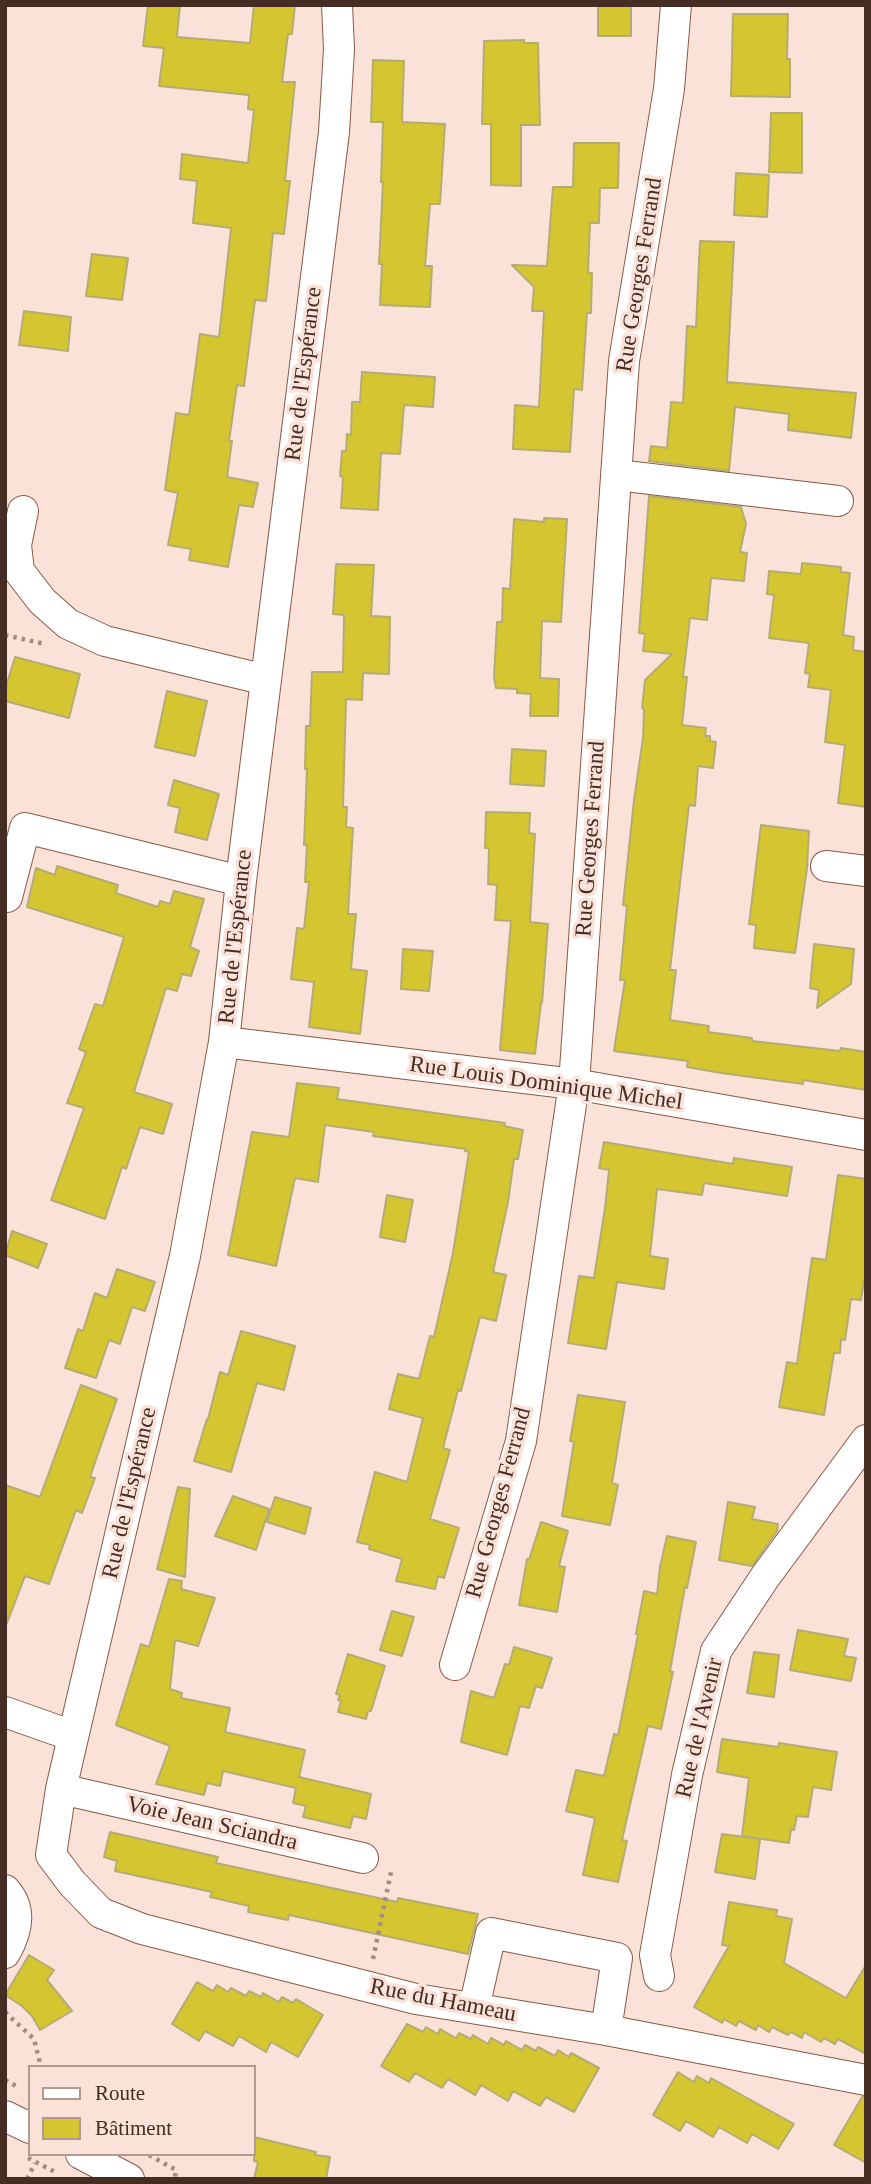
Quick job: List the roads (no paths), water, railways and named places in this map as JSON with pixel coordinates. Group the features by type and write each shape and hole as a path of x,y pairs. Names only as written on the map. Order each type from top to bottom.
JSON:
{"street":[{"name":"Rue de l'Espérance","path":"51,1855 61,1789 185,1256 224,1042 334,132 339,49 337,5"},
{"name":"Rue Georges Ferrand","path":"455,1665 520,1441 574,1084 625,360 669,89 676,5"},
{"path":"617,475 838,501"},
{"path":"23,511 16,545 19,571 42,601 68,624 105,641 266,680"},
{"path":"7,897 25,828 242,881"},
{"path":"826,866 866,871"},
{"name":"Rue Louis Dominique Michel","path":"224,1042 574,1084 866,1135"},
{"name":"Rue de l'Avenir","path":"659,1976 655,1955 687,1775 716,1651 765,1577 866,1440"},
{"path":"5,1712 73,1736"},
{"name":"Voie Jean Sciandra","path":"61,1789 363,1858"},
{"name":"Rue du Hameau","path":"51,1855 72,1883 101,1913 142,1929 416,1999 606,2030 866,2080"},
{"path":"5,1890 13,1900 17,1924 5,1953"},
{"path":"474,2008 491,1933 617,1958 606,2030"},
{"path":"5,2116 28,2127"},
{"path":"85,2156 129,2179"}]}
